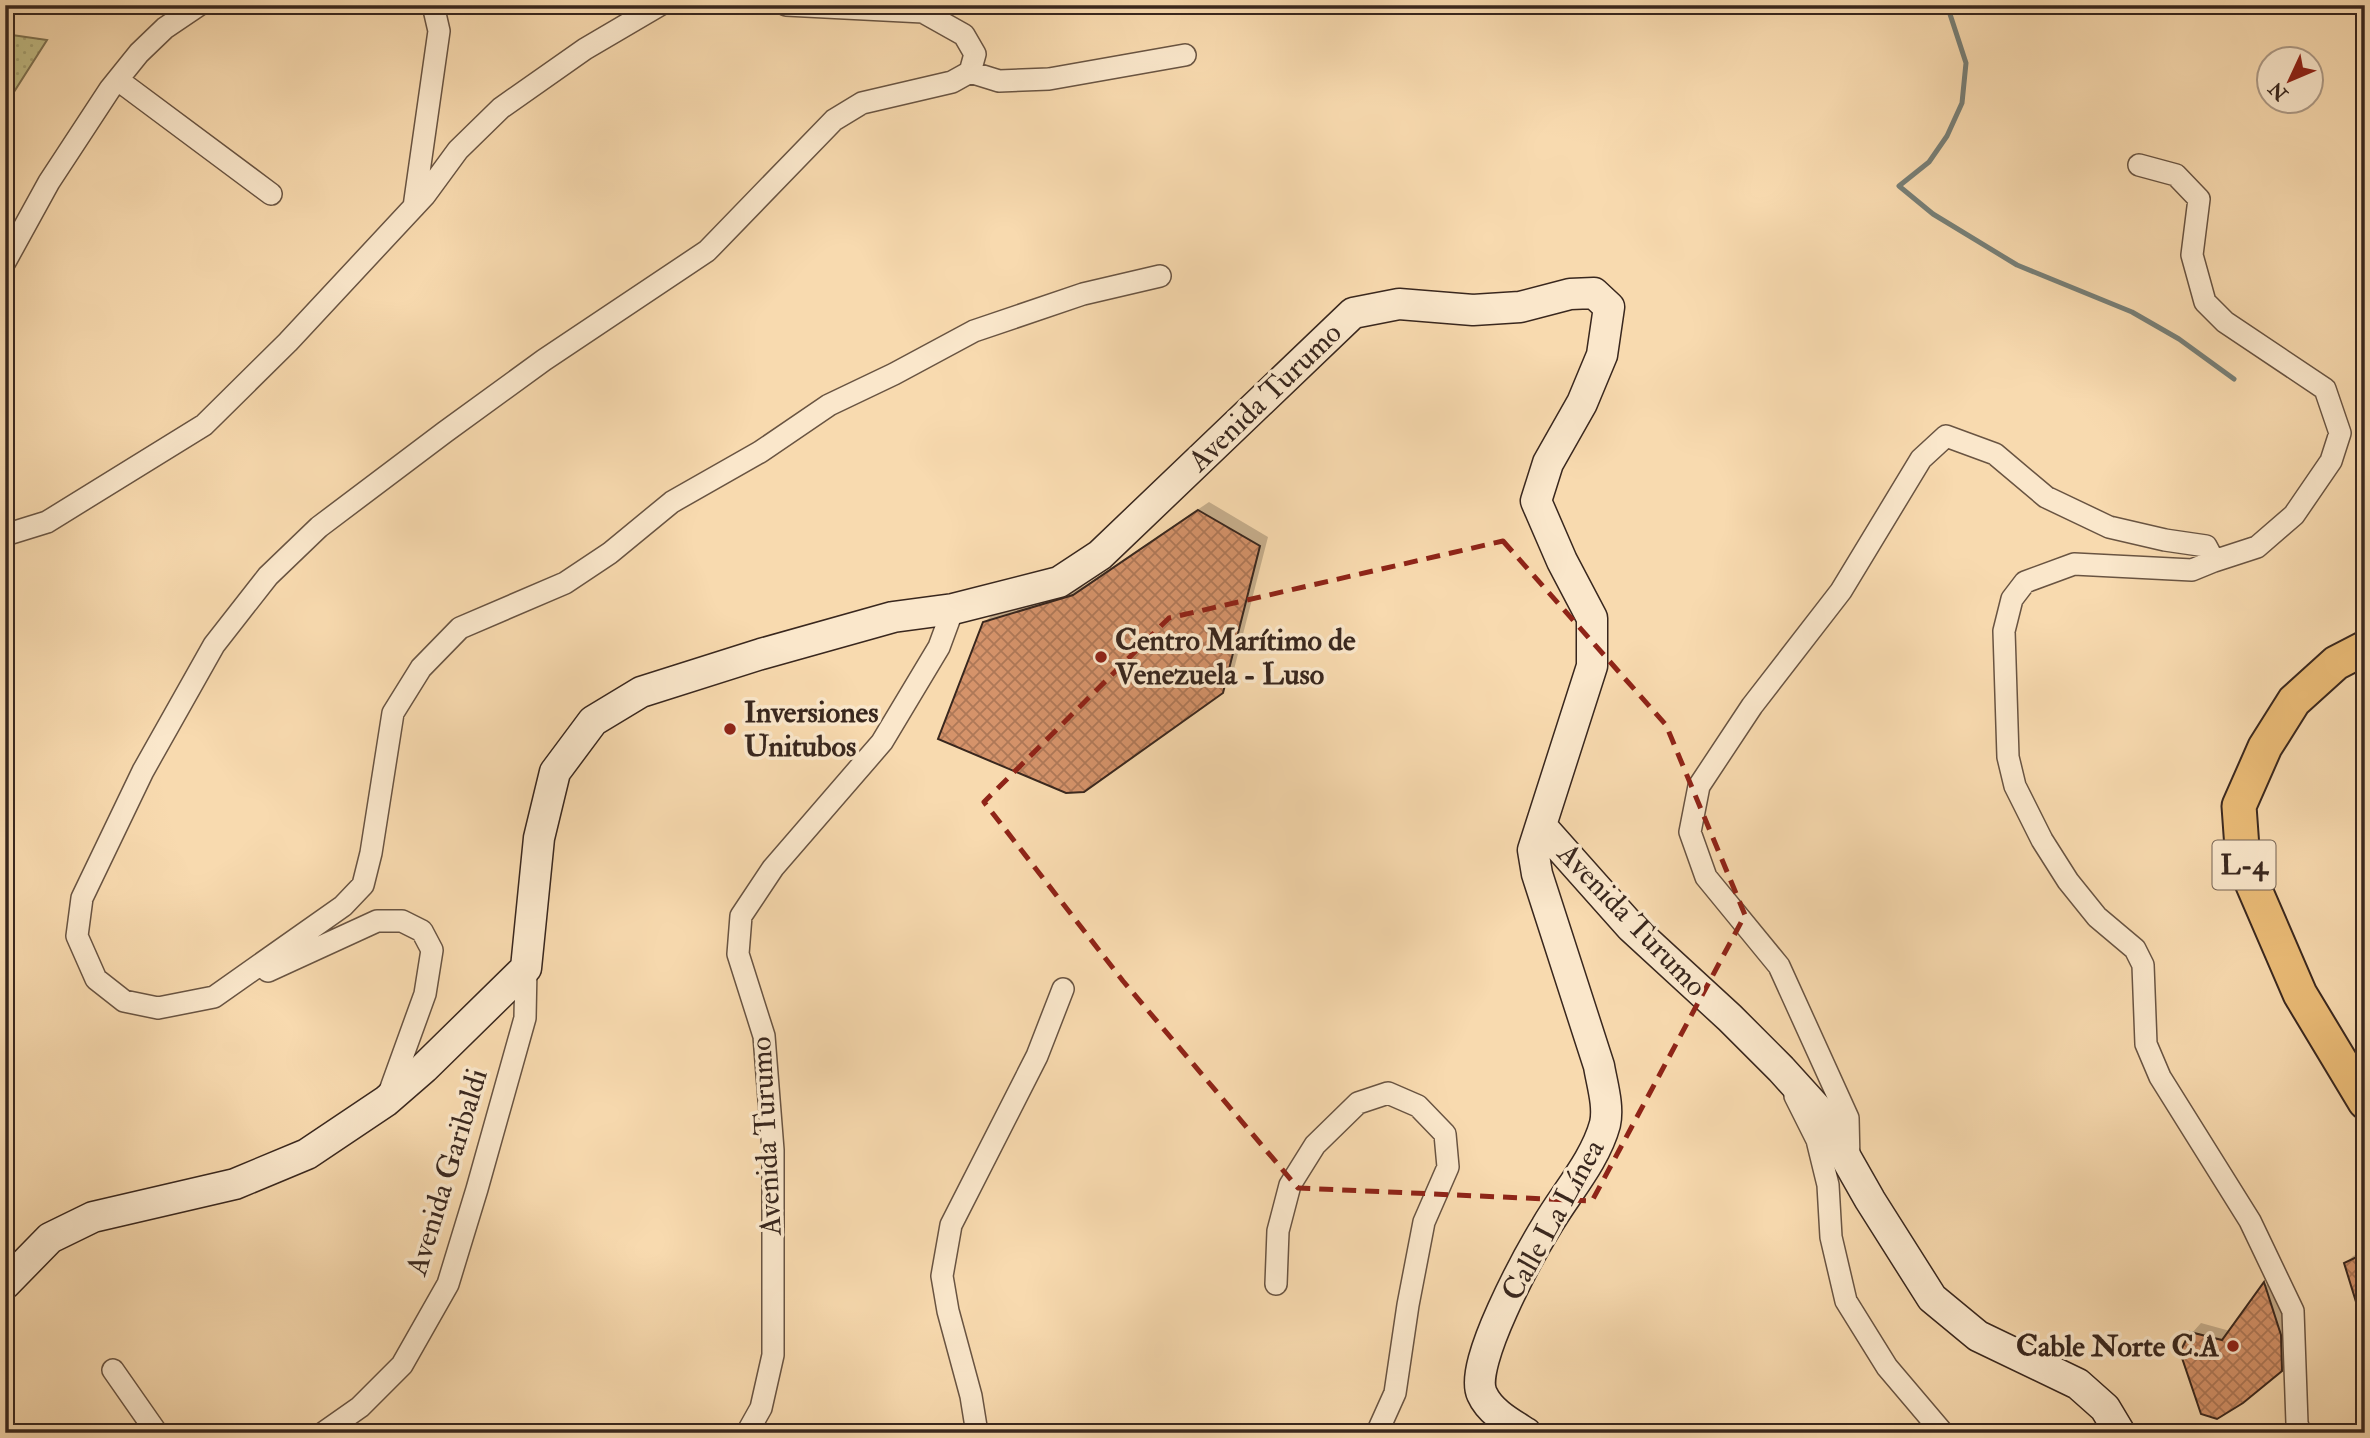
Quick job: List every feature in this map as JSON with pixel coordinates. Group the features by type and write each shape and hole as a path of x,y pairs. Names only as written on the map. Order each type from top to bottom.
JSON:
{"main road":[{"name":"L-4","path":"2365,648 2336,663 2294,701 2265,747 2239,806 2243,862 2300,994 2365,1102"}],"street":[{"path":"5,262 50,182 118,80 139,53 165,28 199,5"},
{"path":"414,207 439,31 433,5"},
{"path":"5,536 47,522 204,425 288,342 414,207 458,150 501,108 585,48 660,5"},
{"path":"386,1101 425,994 432,950 422,931 402,921 377,920 214,997 158,1008 124,1001 96,979 77,936 82,898 143,771 214,645 268,576 319,527 544,360 707,251 834,120 862,103 952,82 970,72 975,54 964,35 923,12 786,5"},
{"path":"970,72 999,81 1049,79 1185,55"},
{"path":"118,80 271,194"},
{"path":"2139,165 2176,175 2199,199 2192,256 2205,302 2225,322 2325,389 2340,433 2331,461 2294,515 2257,547 2192,570 2074,564 2025,582 2012,599 2004,631 2008,757 2021,797 2042,840 2068,881 2097,917 2135,949 2143,965 2146,1044 2160,1077 2250,1221 2293,1311 2297,1423 2300,1433"},
{"path":"214,997 343,906 363,885 371,853 393,713 421,668 460,628 565,583 610,553 672,502 760,452 829,405 974,331 1083,294 1160,276"},
{"name":"Avenida Turumo","path":"747,1433 761,1408 773,1355 773,1150 764,1037 738,954 741,916 773,868 882,742 939,647 953,609 1059,582 1100,555 1353,313 1399,304 1473,310 1520,307 1570,293 1594,293 1609,307 1602,355 1582,403 1548,463 1536,501 1562,561 1592,618 1592,666 1542,827 1631,927 1730,1017 1820,1112 1932,1298 1978,1336 2078,1384 2105,1408 2120,1433"},
{"path":"1849,1163 1848,1118 1779,966 1706,877 1689,832 1699,786 1752,706 1841,591 1921,459 1946,436 1996,454 2046,497 2109,527 2165,540 2206,545 2214,561"},
{"path":"5,1284 50,1238 93,1217 235,1184 307,1154 386,1101 526,968 539,838 555,772 593,721 641,692 761,654 893,617 953,609"},
{"name":"Calle La Línea","path":"1526,1433 1498,1414 1481,1393 1480,1367 1489,1338 1539,1240 1595,1149 1605,1122 1605,1097 1599,1066 1537,874 1534,850 1542,827"},
{"name":"Avenida Garibaldi","path":"323,1433 360,1407 402,1365 447,1284 525,1018 526,968"},
{"path":"977,1433 971,1396 948,1311 942,1276 951,1225 1037,1056 1063,989"},
{"path":"1782,1069 1817,1140 1828,1185 1831,1237 1846,1301 1887,1367 1943,1433"},
{"path":"1276,1284 1278,1231 1290,1185 1315,1145 1358,1103 1388,1093 1418,1106 1445,1134 1448,1167 1424,1222 1395,1393 1377,1433"},
{"path":"113,1370 157,1433"}],"highlighted area":[{"path":"1503,541 1666,725 1745,915 1592,1201 1298,1188 1123,981 984,802 1169,618"}],"shaded area":[{"path":"5,34 47,40 5,106"}],"building":[{"name":"Centro Marítimo de Venezuela - Luso","path":"1198,510 1260,546 1223,693 1084,792 1066,793 938,739 983,622 1073,595"},
{"path":"2365,1253 2365,1317 2361,1318 2344,1263"},
{"name":"Cable Norte C.A","path":"2264,1282 2281,1335 2282,1371 2243,1403 2217,1419 2201,1414 2180,1352 2190,1332 2222,1340"}],"waterway":[{"path":"1947,5 1966,63 1962,103 1947,136 1929,162 1899,186 1933,214 2017,265 2132,312 2179,339 2234,379"}],"place":[{"name":"Centro Marítimo de Venezuela - Luso","path":"1101,657"},
{"name":"Inversiones Unitubos","path":"730,729"},
{"name":"Cable Norte C.A","path":"2233,1346"}]}
